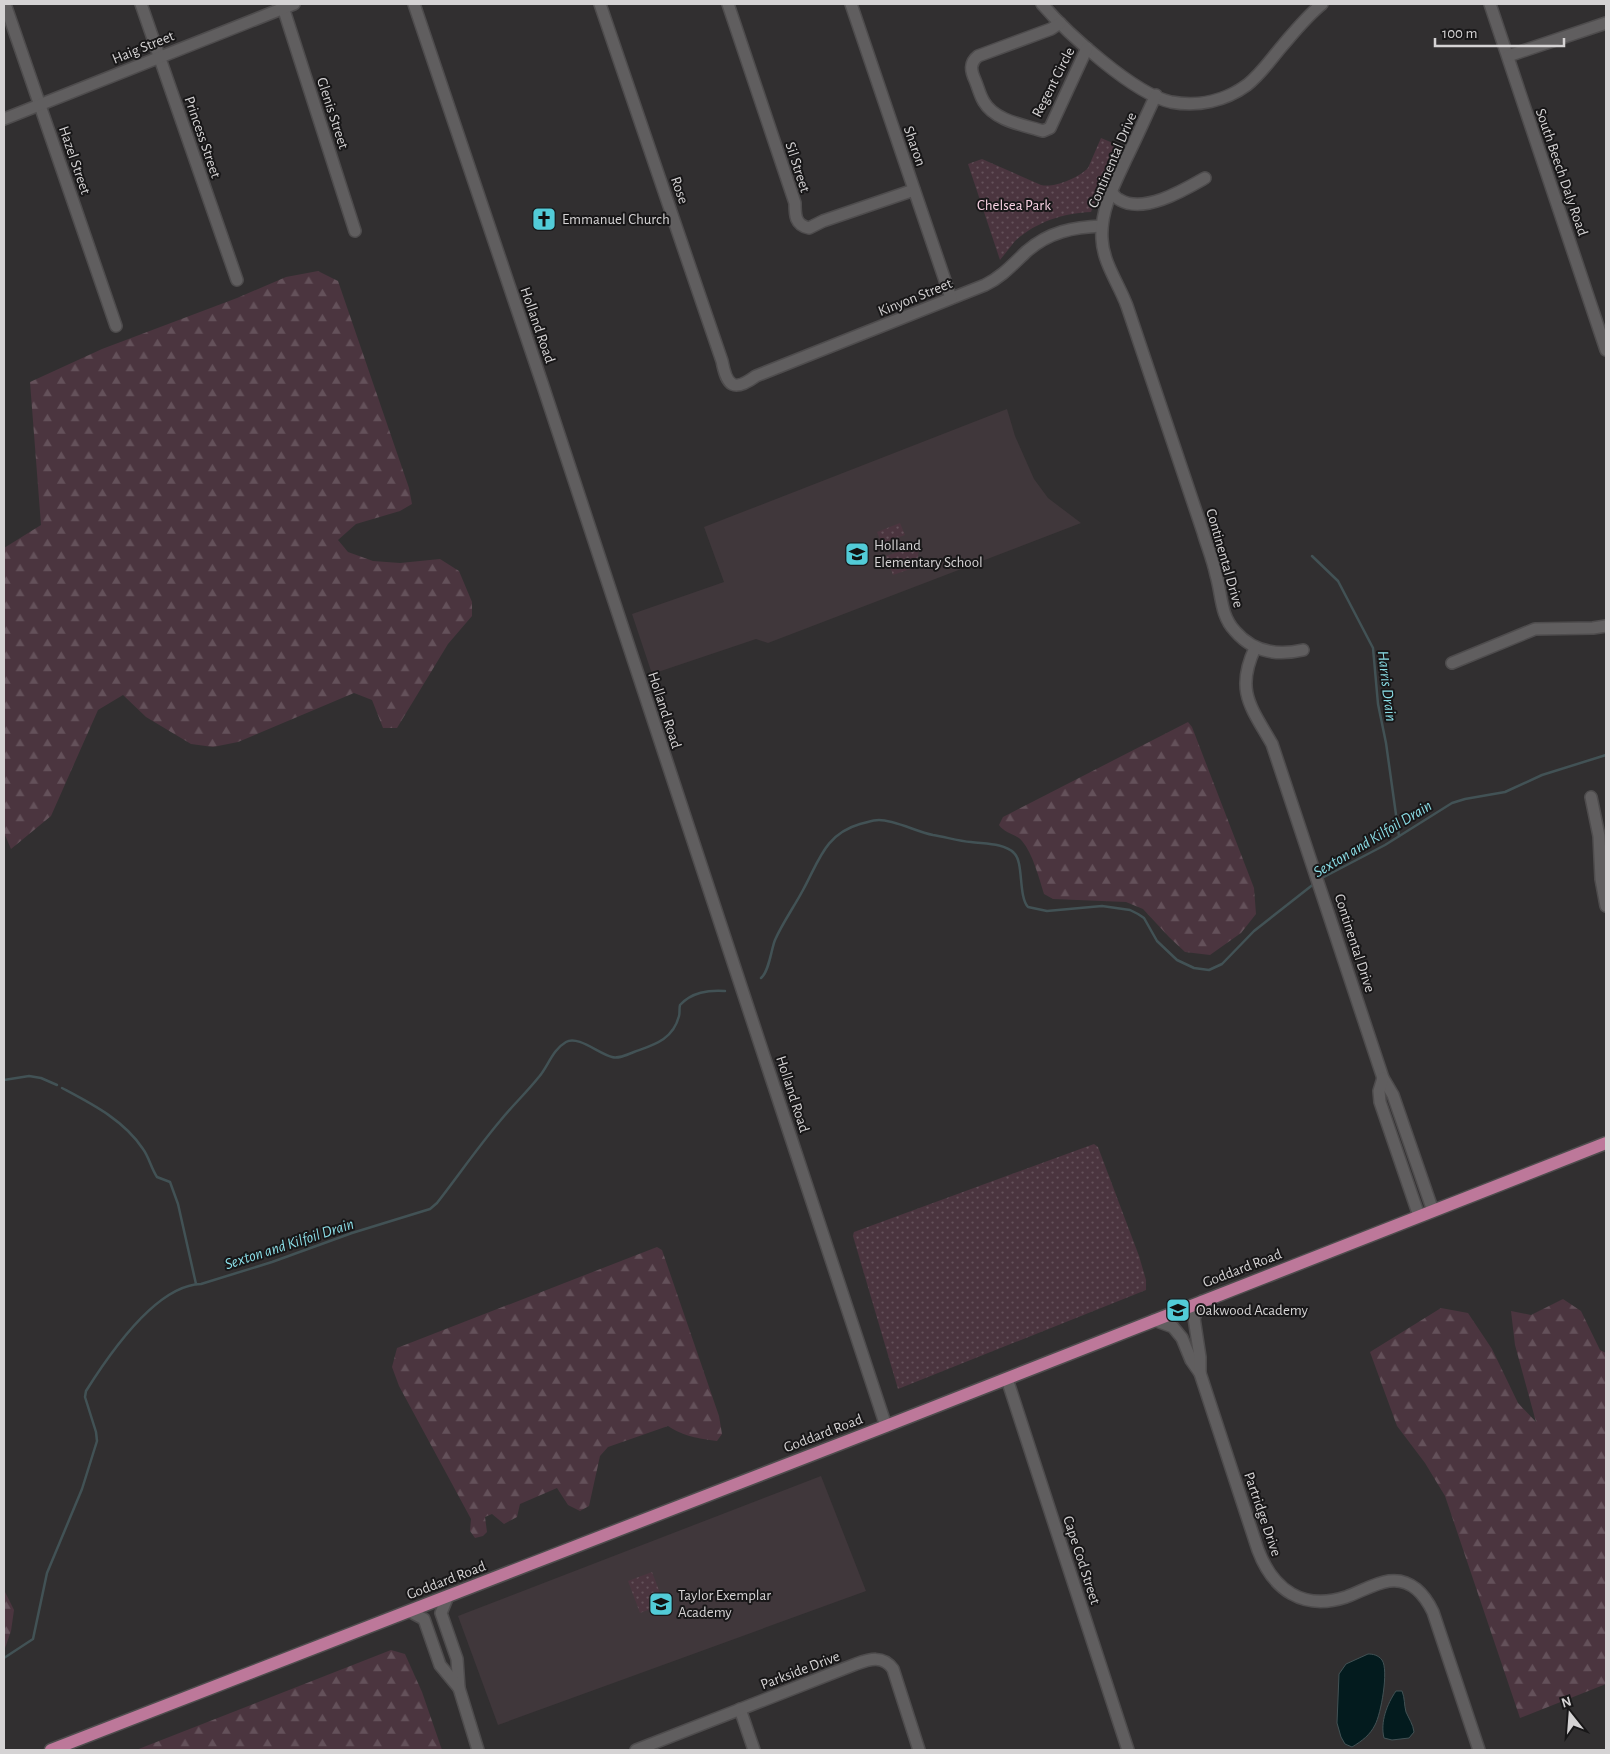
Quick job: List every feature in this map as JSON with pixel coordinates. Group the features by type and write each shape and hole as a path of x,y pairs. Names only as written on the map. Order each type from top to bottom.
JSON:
{"main road":[{"name":"Goddard Road","path":"50,1750 886,1426 1606,1143"}],"street":[{"name":"Hazel Street","path":"5,4 116,326"},
{"name":"Princess Street","path":"142,4 237,280"},
{"name":"Holland Road","path":"414,4 545,392 886,1426"},
{"name":"Rose","path":"600,4 722,361 726,378 732,384"},
{"name":"Sil Street","path":"728,4 794,203 795,216 801,226 809,228 822,221 914,190"},
{"name":"Sharon","path":"851,4 951,298"},
{"path":"1042,4 1087,48 1129,80 1172,102 1194,104 1217,101 1234,94 1258,76 1311,13 1322,4"},
{"name":"South Beech Daly Road","path":"1490,4 1606,350"},
{"name":"Haig Street","path":"4,119 286,5"},
{"name":"Glenis Street","path":"286,5 355,231"},
{"name":"Regent Circle","path":"1060,23 1052,29 978,56 973,60 971,68 973,74 984,102 990,110 1000,117 1043,131 1050,128 1087,48"},
{"path":"1508,56 1606,23"},
{"name":"Continental Drive","path":"1156,95 1111,192 1102,226 1105,255 1126,302 1203,532 1217,576 1224,612 1234,631 1255,648 1248,663 1246,673 1246,696 1272,744 1383,1078 1393,1095 1433,1211"},
{"path":"1111,192 1120,200 1135,204 1169,198 1205,178"},
{"name":"Kinyon Street","path":"732,384 744,384 756,376 994,281 1006,273 1029,250 1049,236 1071,228 1102,226"},
{"path":"1452,663 1535,629 1606,626"},
{"path":"1255,648 1281,654 1303,650"},
{"path":"1591,797 1599,836 1601,879 1606,906"},
{"name":"Continental Drive","path":"1383,1078 1379,1091 1380,1102 1419,1216"},
{"path":"1200,1373 1200,1357 1194,1318 1202,1301"},
{"path":"1154,1320 1173,1327 1182,1338 1191,1360 1200,1373"},
{"name":"Partridge Drive","path":"1200,1373 1266,1570 1280,1586 1307,1600 1318,1602 1345,1597 1389,1581 1408,1584 1420,1591 1433,1612 1478,1750"},
{"name":"Cape Cod Street","path":"1006,1379 1128,1750"},
{"path":"448,1596 441,1613 458,1659 459,1688 478,1750"},
{"path":"409,1611 424,1619 440,1664 459,1688"},
{"name":"Parkside Drive","path":"636,1750 866,1660 880,1659 889,1664 893,1669 919,1750"},
{"path":"740,1709 754,1750"}],"shaded area":[{"name":"Holland Elementary School","path":"1007,409 1015,436 1034,479 1048,498 1081,523 768,643 756,639 652,674 632,614 724,582 704,527"},
{"name":"Taylor Exemplar Academy","path":"821,1476 866,1591 498,1725 458,1616"}],"green space":[{"name":"Chelsea Park","path":"1101,138 1120,146 1091,212 1070,214 1041,224 1015,241 1000,260 968,164 982,159 1041,185 1059,184 1072,179 1088,168"},
{"path":"318,271 338,281 409,488 412,504 400,511 356,524 338,540 348,552 373,561 400,563 440,559 459,571 472,602 472,616 448,644 397,728 383,728 372,700 354,693 238,742 213,747 191,744 146,717 123,695 98,710 51,816 11,849 4,833 4,548 41,525 30,382 102,349 237,298 286,277"},
{"path":"900,523 905,535 882,544 877,532"},
{"path":"915,546 919,550 916,567 893,575 886,556"},
{"path":"1188,722 1192,727 1254,888 1256,914 1241,933 1210,955 1185,952 1143,909 1126,902 1053,899 1044,894 1026,846 999,825 1003,817"},
{"path":"1094,1144 1098,1147 1139,1256 1146,1280 1146,1290 898,1389 853,1236 854,1232"},
{"path":"657,1247 662,1250 719,1416 722,1434 717,1441 710,1440 686,1435 668,1426 608,1447 600,1456 589,1506 580,1511 568,1505 557,1488 520,1504 517,1517 504,1524 492,1514 485,1517 487,1532 483,1536 475,1538 470,1531 471,1519 399,1386 392,1367 397,1348"},
{"path":"1563,1299 1581,1311 1600,1350 1606,1353 1606,1684 1520,1718 1445,1496 1425,1463 1397,1426 1370,1352 1441,1308 1468,1313 1492,1349 1518,1403 1536,1422 1515,1345 1511,1311 1531,1315"},
{"path":"652,1572 660,1593 662,1605 640,1613 628,1581"},
{"path":"4,1590 14,1610 11,1631 4,1651"},
{"path":"391,1650 405,1654 422,1692 442,1750 136,1750"}],"water":[{"path":"1368,1654 1379,1657 1384,1665 1382,1702 1373,1729 1365,1738 1352,1747 1345,1744 1337,1723 1339,1674 1346,1664"},
{"path":"1396,1691 1402,1691 1406,1712 1414,1732 1409,1738 1392,1740 1384,1738 1383,1726 1387,1707"}],"waterway":[{"name":"Harris Drain","path":"1312,556 1338,581 1373,648 1378,704 1386,743 1399,836"},
{"name":"Sexton and Kilfoil Drain","path":"1322,878 1385,845 1452,803 1505,792 1542,775 1606,755"},
{"name":"Sexton and Kilfoil Drain","path":"761,978 770,961 778,933 824,850 839,834 874,820 892,822 957,840 1005,847 1017,857 1023,895 1028,907 1047,911 1102,906 1130,910 1144,918 1157,941 1177,960 1194,968 1209,970 1222,964 1254,931 1315,883"},
{"name":"Sexton and Kilfoil Drain","path":"4,1658 33,1639 47,1573 82,1489 97,1441 85,1397 86,1391 120,1342 151,1309 167,1296 184,1287 201,1284 272,1262 352,1233 430,1209 437,1203 505,1115 538,1078 561,1045 566,1042 576,1041 612,1057 623,1056 655,1044 667,1036 676,1024 680,1005 690,997 706,992 725,991"},
{"path":"4,1080 29,1076 41,1078 57,1085"},
{"path":"62,1088 85,1100 127,1129 145,1152 157,1177 170,1182 178,1204 196,1284"}],"place":[{"name":"Emmanuel Church","path":"544,219"},
{"name":"Holland Elementary School","path":"857,554"},
{"name":"Oakwood Academy","path":"1178,1310"},
{"name":"Taylor Exemplar Academy","path":"661,1604"}]}
